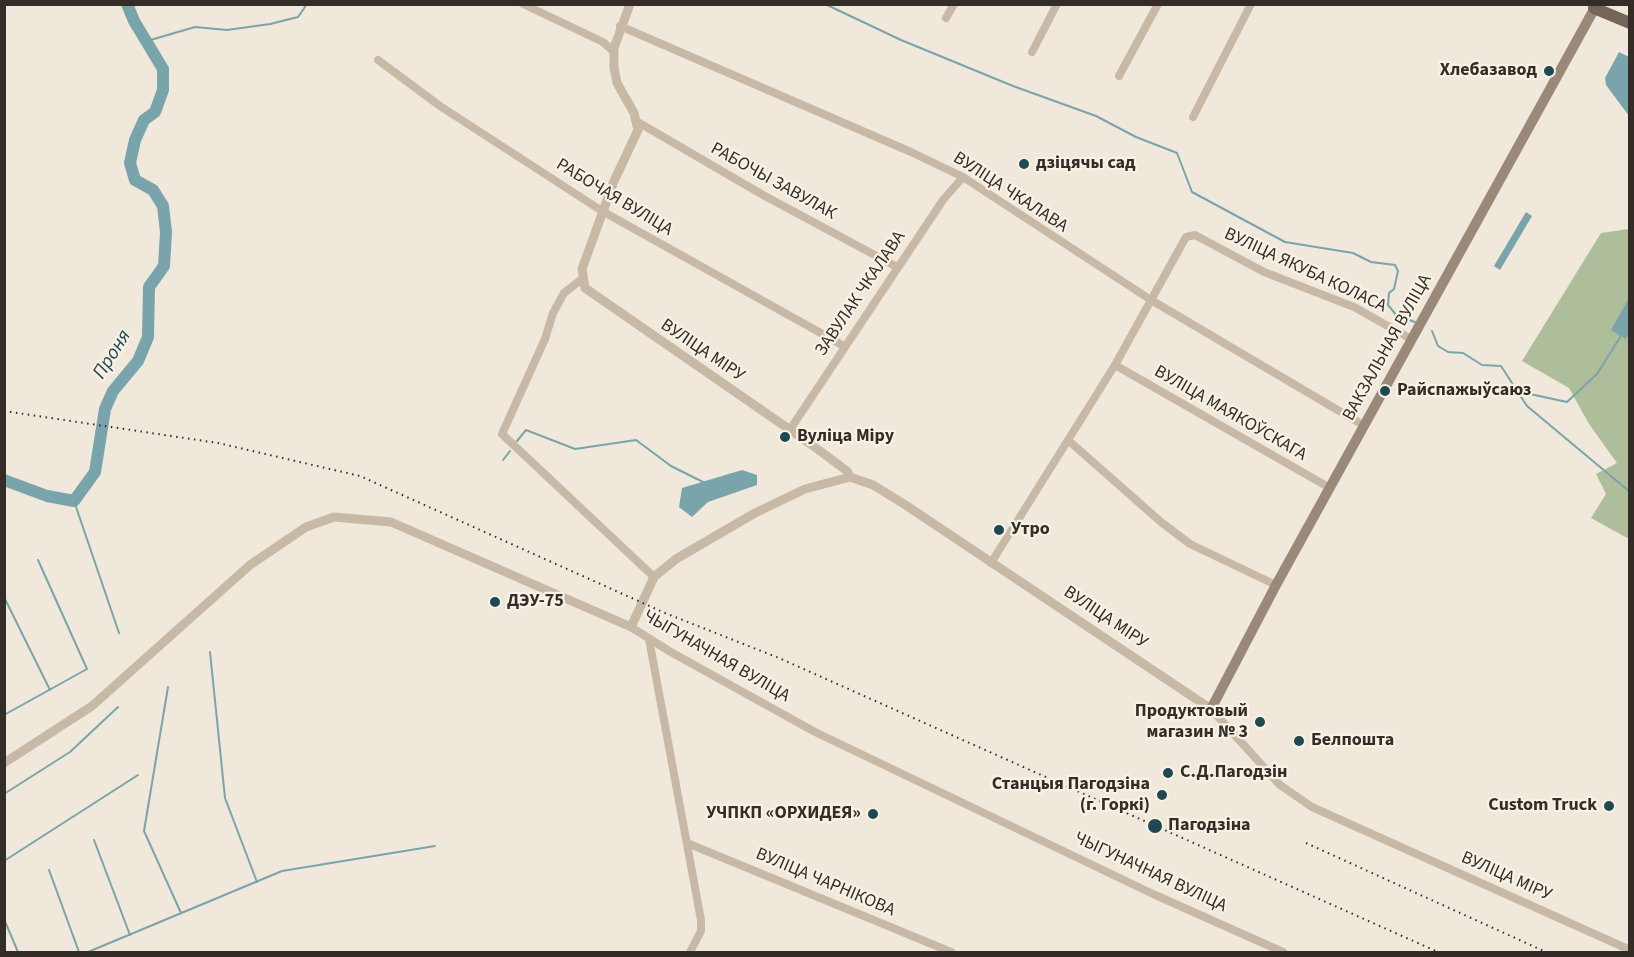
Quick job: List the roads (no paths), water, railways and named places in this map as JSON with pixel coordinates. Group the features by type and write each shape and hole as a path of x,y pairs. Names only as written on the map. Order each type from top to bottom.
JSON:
{"main road":[{"path":"1593,6 1629,23"},
{"name":"ВАКЗАЛЬНАЯ ВУЛІЦА","path":"1211,709 1276,585 1593,6"}],"street":[{"path":"523,4 603,42 613,51"},
{"path":"630,4 620,26 613,51 617,83 636,121 638,130 603,212 582,269 582,279 564,293 553,313 545,339 502,434 654,577"},
{"path":"946,18 954,4"},
{"path":"1032,52 1057,4"},
{"path":"1119,76 1158,4"},
{"path":"1193,117 1251,4"},
{"name":"ВУЛІЦА ЧКАЛАВА","path":"620,26 736,75 963,177 1151,300 1364,425"},
{"name":"РАБОЧАЯ ВУЛІЦА","path":"378,60 440,106 603,212 844,346"},
{"name":"РАБОЧЫ ЗАВУЛАК","path":"636,121 764,195 897,267"},
{"name":"ЗАВУЛАК ЧКАЛАВА","path":"789,431 897,267 943,200 963,177"},
{"name":"ВУЛІЦА ЯКУБА КОЛАСА","path":"991,563 1115,365 1186,237 1195,235 1264,272 1354,308 1411,339"},
{"name":"ВУЛІЦА МІРУ","path":"582,279 585,288 592,296 847,471 850,477 873,485 1211,709 1280,784 1312,807 1629,950"},
{"name":"ВУЛІЦА МАЯКОЎСКАГА","path":"1115,365 1330,488"},
{"path":"1069,441 1161,522 1190,544 1276,585"},
{"path":"631,627 654,577 676,559 755,513 821,483 850,477"},
{"name":"ЧЫГУНАЧНАЯ ВУЛІЦА","path":"4,763 92,706 250,564 306,527 334,517 391,522 631,627 815,732 1152,894 1283,952"},
{"path":"649,639 701,920 701,931 690,952"},
{"name":"ВУЛІЦА ЧАРНІКОВА","path":"687,843 951,952"}],"water":[{"path":"1619,52 1629,57 1629,116 1606,85 1605,78"},
{"path":"1526,212 1532,216 1500,270 1494,266"},
{"path":"1629,298 1629,334 1626,339 1611,330"},
{"path":"742,470 757,475 757,485 708,502 692,517 679,507 682,488"}],"waterway":[{"name":"Проня","path":"4,480 47,496 74,501 95,472 105,409 113,391 138,361 148,337 149,287 164,266 166,232 163,206 153,190 135,180 130,163 135,140 144,120 155,112 163,90 163,69 134,21 127,4"},
{"path":"147,41 195,27 227,30 270,24 298,17 307,4"},
{"path":"825,4 901,40 1013,86 1096,116 1136,137 1177,153 1192,192 1285,242 1353,253 1371,262 1395,265 1398,271 1394,289 1389,293 1388,305 1397,316 1415,322"},
{"path":"1432,331 1438,346 1448,352 1463,353 1482,365 1501,366 1527,406 1630,492"},
{"path":"1516,391 1567,402 1597,374 1621,336"},
{"path":"517,441 526,430 575,449 636,440 671,466 705,483"},
{"path":"503,460 510,451"},
{"path":"74,501 119,633"},
{"path":"4,715 87,669 38,560"},
{"path":"4,597 50,690"},
{"path":"210,652 225,798 257,882"},
{"path":"168,687 144,831 181,913"},
{"path":"4,794 70,752 118,707"},
{"path":"4,861 138,775"},
{"path":"94,840 130,935"},
{"path":"88,952 282,871 435,846"},
{"path":"49,870 79,952"},
{"path":"4,919 18,952"}],"railway":[{"path":"4,411 218,443 360,476 665,613 779,658 1438,952"},
{"path":"1306,843 1546,952"}],"place":[{"name":"Хлебазавод","path":"1549,71"},
{"name":"дзіцячы сад","path":"1024,164"},
{"name":"Райспажыўсаюз","path":"1385,391"},
{"name":"Вуліца Міру","path":"785,437"},
{"name":"Утро","path":"999,530"},
{"name":"ДЭУ-75","path":"495,602"},
{"name":"Продуктовый магазин № 3","path":"1260,722"},
{"name":"Белпошта","path":"1299,741"},
{"name":"С.Д.Пагодзін","path":"1168,773"},
{"name":"Станцыя Пагодзіна (г. Горкі)","path":"1162,795"},
{"name":"Custom Truck","path":"1609,806"},
{"name":"УЧПКП «ОРХИДЕЯ»","path":"873,814"},
{"name":"Пагодзіна","path":"1155,826"}]}
